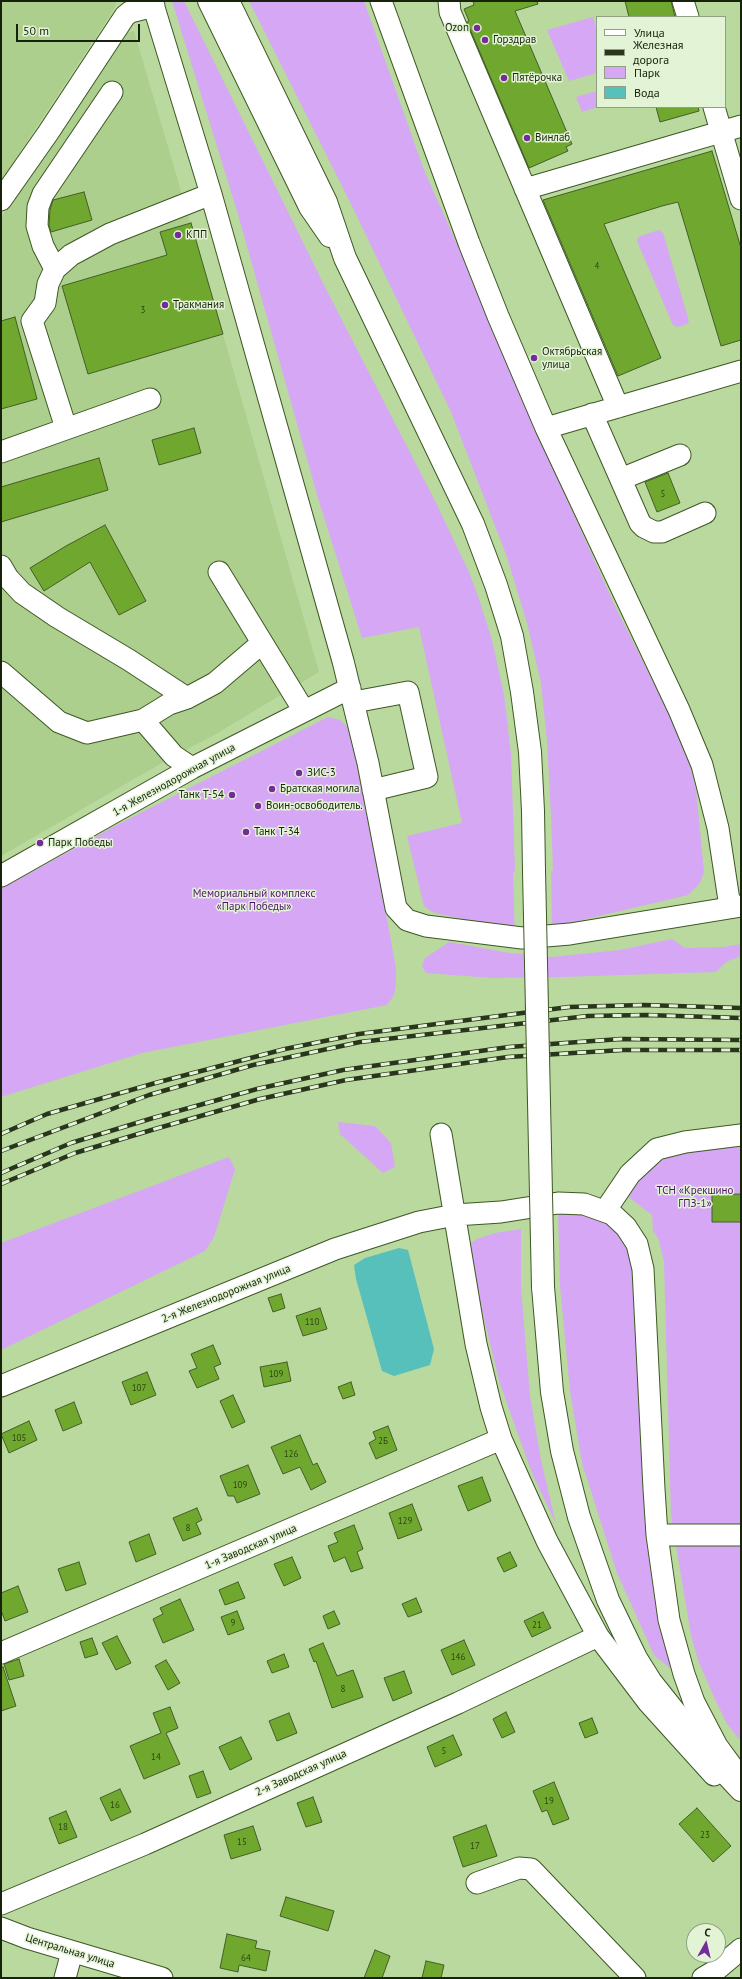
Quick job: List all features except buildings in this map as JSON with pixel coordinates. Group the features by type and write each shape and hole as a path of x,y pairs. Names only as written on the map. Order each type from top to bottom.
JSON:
{"main road":[{"path":"209,1 310,207 345,258"},
{"path":"228,1 326,202 345,258 472,524 496,585 512,636 522,692 530,752 534,811 543,1287 552,1392 563,1457 579,1517 608,1600 636,1658 651,1682 713,1760 741,1790"}],"street":[{"path":"1,200 48,133 125,16 130,12 153,4 211,194 352,695 373,790 394,901 400,913 412,922 442,929 522,938 570,934 735,906 718,828 702,765 679,710 546,428 498,316 469,243 382,1"},
{"path":"449,1 450,12 618,407"},
{"path":"683,1 688,16"},
{"path":"55,269 43,246 37,226 38,207 43,194 112,92"},
{"path":"714,108 741,199"},
{"path":"525,189 741,126"},
{"path":"66,428 32,321 45,303 48,284 55,269 72,254 110,234 211,194"},
{"path":"546,428 741,371"},
{"path":"1,452 150,399"},
{"path":"592,414 640,523 649,530 662,532 705,513"},
{"path":"621,479 680,455"},
{"path":"1,566 8,578 22,593 57,617 129,660 187,698"},
{"path":"219,572 304,711"},
{"path":"1,672 59,722 87,733 143,720 169,704 187,698 215,683 262,643"},
{"name":"1-я Железнодорожная улица","path":"1,876 192,768 304,711 352,695 408,692 427,777 373,790"},
{"path":"143,720 174,756 192,768"},
{"path":"441,1134 476,1344 491,1407 501,1439 547,1541 598,1636 648,1702 709,1771 741,1800"},
{"path":"605,1211 630,1174 657,1148 684,1142 741,1135"},
{"name":"2-я Железнодорожная улица","path":"1,1386 335,1249 419,1222 455,1215 501,1212 558,1203 584,1204 605,1211 619,1219 630,1233 637,1244 643,1269 657,1535 669,1620 684,1674 694,1702 708,1731 741,1779"},
{"name":"1-я Заводская улица","path":"1,1653 501,1439"},
{"path":"657,1535 741,1535"},
{"name":"2-я Заводская улица","path":"1,1904 145,1844 458,1704 598,1636"},
{"path":"477,1883 519,1868 531,1869 635,1978"},
{"name":"Центральная улица","path":"1,1928 72,1952 162,1978"},
{"path":"65,1978 72,1952"},
{"path":"703,1978 739,1955"}],"shaded area":[{"path":"1,1 117,1 113,11 1,181"},
{"path":"134,31 223,334 319,672 216,734 174,756 1,856 1,218 123,34"}],"green space":[{"path":"172,1 184,1 328,293 435,501 469,572 479,599 492,640 504,695 511,754 515,871 513,872 515,942 486,924 435,913 424,906 407,836 462,823 419,627 362,638 318,498 237,211"},
{"path":"249,1 364,1 424,170 468,269 520,395 614,604 674,724 688,758 696,789 704,872 700,883 688,895 552,927 551,871 553,870 551,815 547,741 541,683 527,623 507,557 451,412 350,202"},
{"path":"593,17 596,28 596,73 569,81 547,30"},
{"path":"596,91 596,108 582,112 576,97"},
{"path":"659,230 663,233 689,321 687,324 677,327 673,325 637,241 638,237"},
{"name":"Мемориальный комплекс «Парк Победы»","path":"328,717 340,720 349,729 369,818 396,969 394,995 387,1005 142,1053 1,1097 1,889 117,825"},
{"path":"672,939 685,948 724,947 741,944 741,956 726,962 716,972 562,977 492,978 426,973 422,966 425,958 449,942 510,953 552,957 620,950"},
{"path":"338,1122 375,1126 391,1143 395,1167 383,1173 340,1134"},
{"name":"ТСН «Крекшино ГПЗ-1»","path":"741,1126 741,1741 727,1724 698,1660 691,1635 671,1516 664,1261 658,1238 653,1231 652,1215 622,1192 658,1161"},
{"path":"229,1157 235,1169 214,1237 205,1251 1,1350 1,1243"},
{"path":"558,1209 600,1214 633,1249 671,1669 654,1655 617,1573 582,1463 570,1391 560,1286"},
{"path":"521,1229 521,1288 530,1396 541,1460 556,1524 532,1473 500,1384 474,1278 469,1251 471,1243 477,1239 495,1233"}],"water":[{"path":"399,1248 408,1250 434,1349 430,1365 394,1376 382,1371 356,1279 354,1265 365,1258"}],"railway":[{"path":"1,1134 47,1114 159,1082 285,1049 359,1034 569,1007 644,1005 741,1008"},
{"path":"1,1151 149,1095 253,1065 360,1042 588,1016 646,1015 741,1018"},
{"path":"1,1173 71,1143 153,1118 257,1089 343,1070 509,1047 621,1039 741,1040"},
{"path":"1,1184 75,1153 260,1099 346,1080 508,1057 623,1050 741,1050"}],"place":[{"name":"Ozon","path":"477,28"},
{"name":"Горздрав","path":"485,40"},
{"name":"Пятёрочка","path":"504,78"},
{"name":"Винлаб","path":"527,138"},
{"name":"КПП","path":"178,235"},
{"name":"Тракмания","path":"165,305"},
{"name":"Октябрьская улица","path":"534,358"},
{"name":"ЗИС-3","path":"299,773"},
{"name":"Братская могила","path":"272,789"},
{"name":"Танк Т-54","path":"232,795"},
{"name":"Воин-освободитель.","path":"258,806"},
{"name":"Танк Т-34","path":"246,832"},
{"name":"Парк Победы","path":"40,843"}]}
